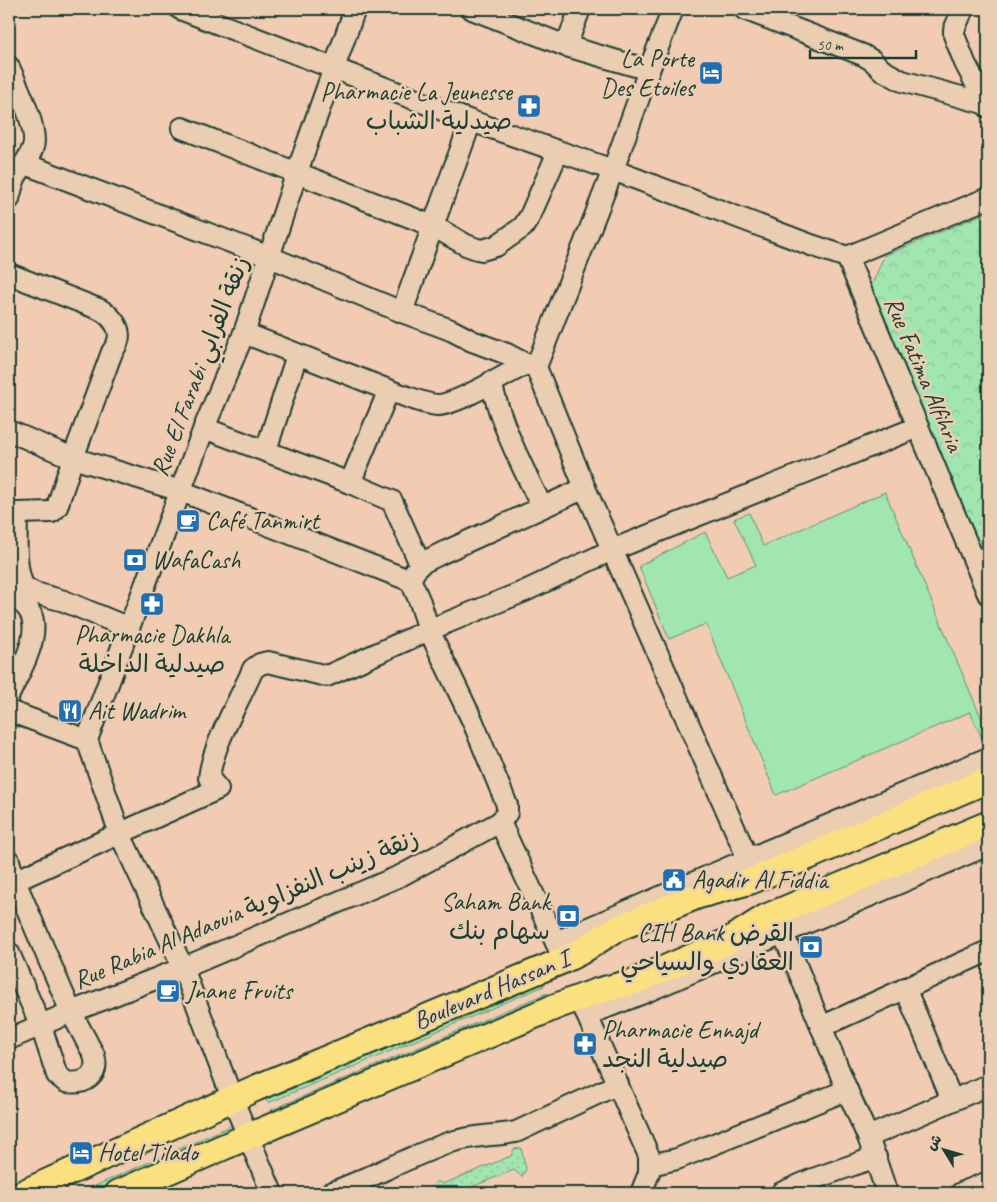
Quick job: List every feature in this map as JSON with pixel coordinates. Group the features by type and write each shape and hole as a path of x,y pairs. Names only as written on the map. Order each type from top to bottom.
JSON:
{"main road":[{"name":"Boulevard Hassan I","path":"23,1193 560,951 580,952 616,929 697,896 751,881 988,780"},
{"name":"Boulevard Hassan I","path":"118,1193 248,1136 583,1006 632,982 728,941 766,917 988,824"}],"street":[{"path":"180,9 471,121 613,170 847,257 988,198"},
{"name":"Rue El Farabi زنقة الفرابي","path":"87,740 204,428 244,333 297,172 355,9"},
{"path":"566,46 580,9"},
{"path":"244,333 389,390 437,405 456,400 491,382 531,366 613,170 673,9"},
{"path":"744,9 868,57 882,70 902,81 988,106"},
{"path":"963,9 954,34 965,63 988,106"},
{"path":"482,10 566,46 649,70"},
{"path":"9,67 33,131 34,144 17,170 9,199"},
{"path":"402,312 471,121"},
{"path":"182,128 432,226 466,245 482,250 496,246 523,227 530,216 558,152"},
{"path":"17,170 270,258 451,330 472,341 508,354 531,366 748,859"},
{"name":"Rue Fatima Alfihria","path":"847,257 988,594"},
{"path":"9,274 100,310 113,320 117,329 118,341 112,352 54,511 13,513 22,582 16,594"},
{"path":"266,450 297,355"},
{"path":"491,382 496,404 509,440 542,507"},
{"path":"350,483 389,390"},
{"path":"15,881 218,789 210,778 215,754 253,669 260,664 268,662 327,676 429,630 525,591 612,550 918,427"},
{"path":"204,428 266,450 392,501 415,573 420,602 429,630 473,722 506,805 506,813 500,822 560,951 748,859 988,758"},
{"path":"9,431 73,458 181,491 415,573 542,507 585,488"},
{"path":"16,594 35,593 64,601 129,628"},
{"path":"9,695 34,637 35,626 26,606 16,594"},
{"path":"9,711 87,740 120,834 183,968 232,1098 272,1193"},
{"name":"Rue Rabia Al Adaouia زنقة زينب النفزاوية","path":"9,1039 402,875 500,822"},
{"path":"641,1193 647,1181 650,1165 646,1148 583,1006 641,994 988,845"},
{"path":"9,862 15,881 71,1012 90,1045 96,1061 93,1074 84,1082 66,1082 57,1075 41,1026 9,953"},
{"path":"783,932 876,1157 887,1193"},
{"path":"821,1027 988,951"},
{"path":"905,988 952,1100"},
{"path":"330,1193 452,1142 477,1136 516,1132 618,1084"},
{"path":"868,1137 988,1085"},
{"path":"650,1165 677,1159 847,1090"},
{"path":"781,1193 813,1179 876,1157"},
{"path":"960,1193 988,1182"}],"green space":[{"path":"988,212 988,567 871,287 884,256"},
{"path":"885,492 988,734 988,751 970,712 776,795 706,624 669,639 639,566 705,532 727,577 756,565 734,519 749,513 763,546"},
{"path":"542,982 544,986 268,1103 266,1100"},
{"path":"547,993 548,996 272,1114 271,1110"},
{"path":"235,1124 242,1136 112,1193 79,1193"},
{"path":"521,1148 526,1169 522,1177 514,1170 456,1193 436,1193 432,1186 437,1181 443,1184 511,1156 514,1149"}],"place":[{"name":"La Porte Des Etoiles","path":"711,73"},
{"name":"Pharmacie La Jeunesse صيدلية الشباب","path":"529,106"},
{"name":"Café Tanmirt","path":"188,521"},
{"name":"WafaCash","path":"135,560"},
{"name":"Pharmacie Dakhla صيدلية الداخلة","path":"152,604"},
{"name":"Ait Wadrim","path":"70,711"},
{"name":"Agadir Al Fiddia","path":"674,880"},
{"name":"Saham Bank سهام بنك","path":"568,916"},
{"name":"CIH Bank القرض العقاري والسياحي","path":"811,947"},
{"name":"Jnane Fruits","path":"168,991"},
{"name":"Pharmacie Ennajd صيدلية النجد","path":"585,1044"},
{"name":"Hotel Tilado","path":"81,1153"}]}
